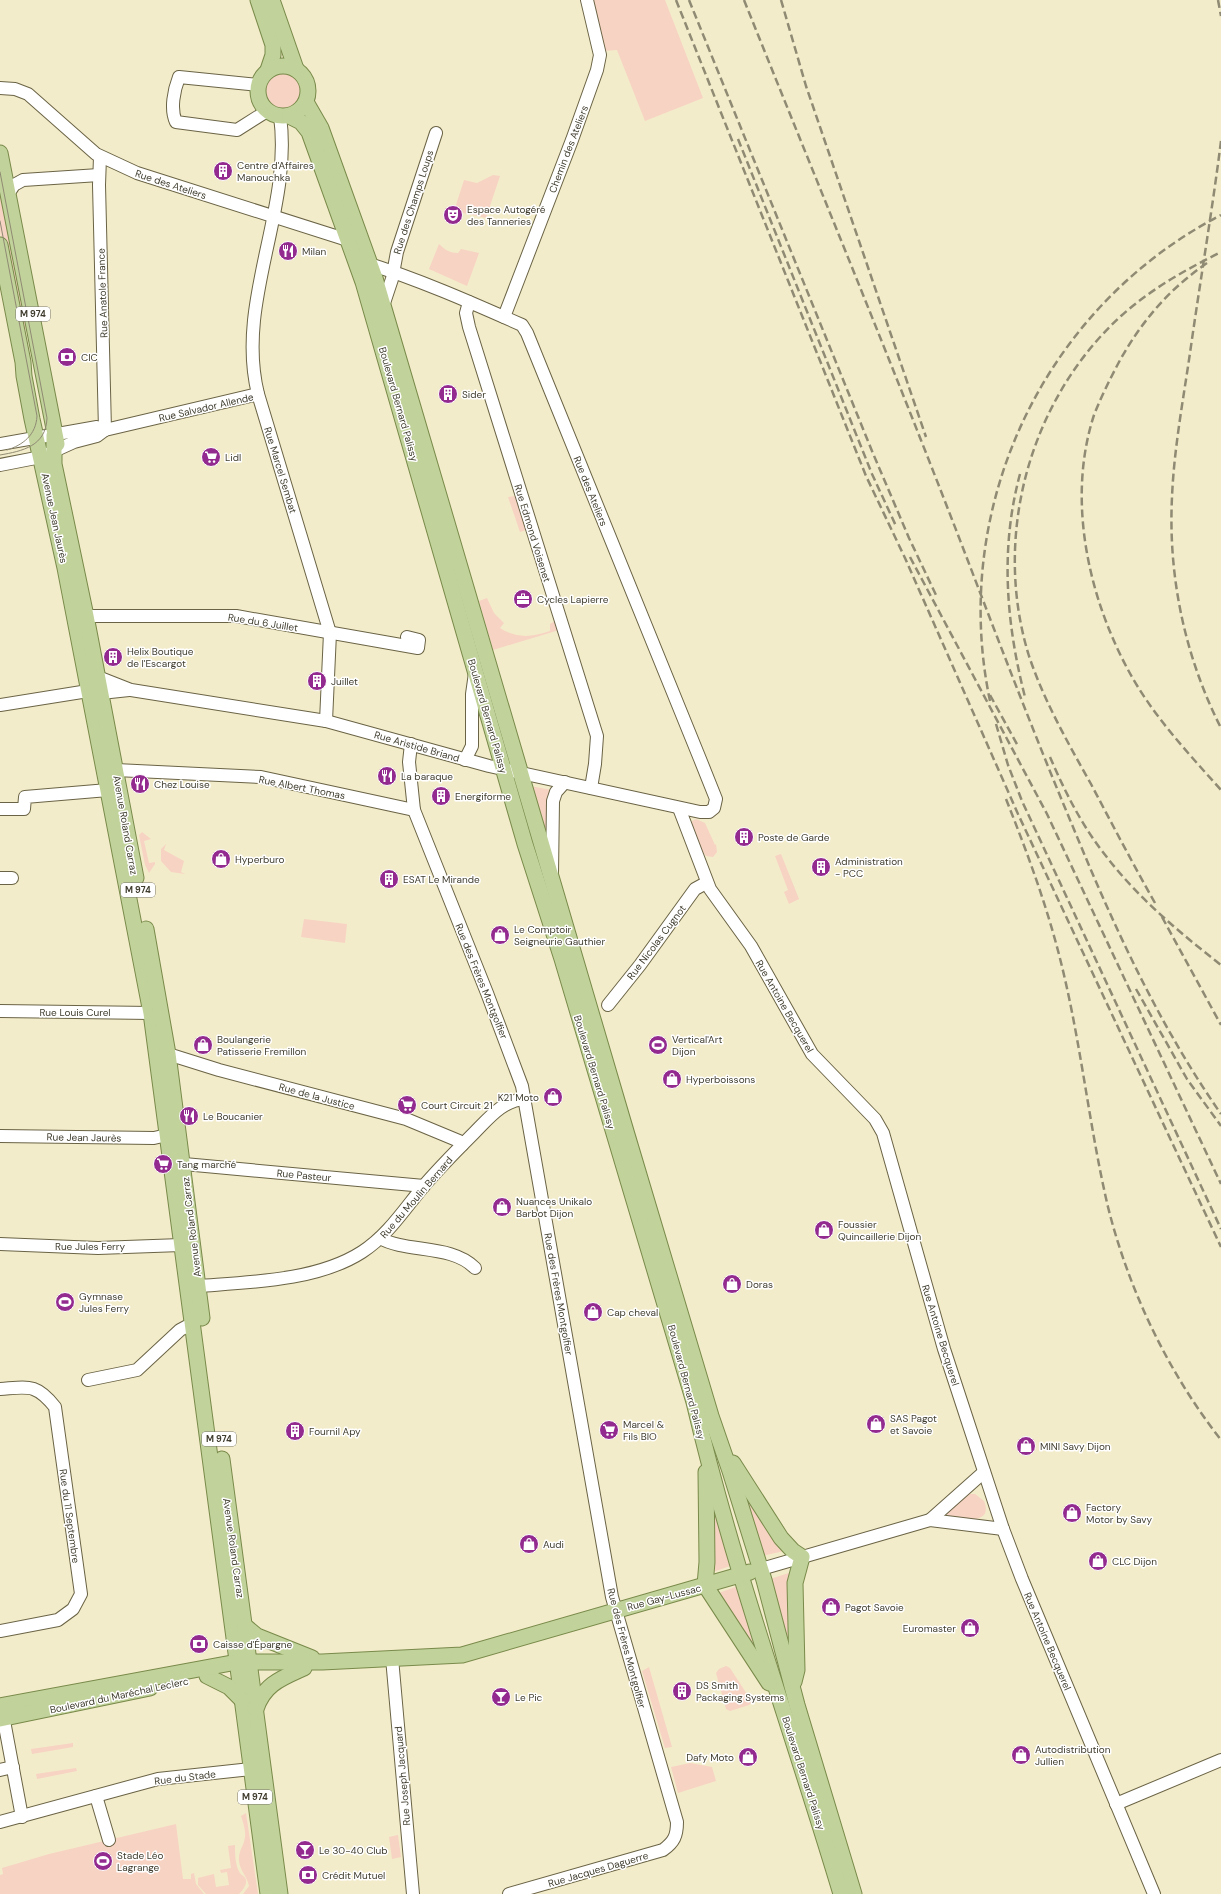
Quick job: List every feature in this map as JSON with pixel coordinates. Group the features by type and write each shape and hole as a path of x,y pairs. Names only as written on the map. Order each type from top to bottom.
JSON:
{"main road":[{"path":"258,0 274,45 273,55 268,70 258,85 258,99 278,114 301,122 309,132 360,252"},
{"path":"272,0 296,69"},
{"path":"268,70 282,66 296,69 302,74 308,87 306,102 299,111 278,114"},
{"path":"306,102 321,128 360,252"},
{"name":"M 974","path":"0,153 37,333 54,435 50,456"},
{"name":"M 974","path":"0,245 23,362 32,419 37,438 50,456"},
{"name":"Boulevard Bernard Palissy","path":"360,252 383,306 552,882 722,1447 761,1569 793,1689 854,1894"},
{"name":"Boulevard Bernard Palissy","path":"360,252 502,769 562,959 694,1402 707,1458 742,1575 841,1894"},
{"name":"Avenue Jean Jaurès","path":"50,456 55,466 72,549 71,566"},
{"name":"Avenue Jean Jaurès","path":"50,456 71,566"},
{"name":"Avenue Roland Carraz","path":"71,566 86,616 98,677 94,692 108,790 151,1013 233,1635 244,1666 256,1709 280,1894"},
{"name":"Avenue Roland Carraz","path":"71,566 84,669 94,692 116,770 168,1054 184,1164 198,1286 245,1626 242,1700 268,1894"},
{"path":"167,1135 184,1164"},
{"path":"722,1447 781,1538 793,1552 802,1557 795,1583 797,1670 793,1689"},
{"path":"707,1458 706,1585 780,1701"},
{"path":"730,1534 748,1557 761,1569"},
{"name":"Rue Gay-Lussac","path":"244,1666 470,1654 761,1569"},
{"path":"742,1575 755,1587 773,1613"},
{"path":"245,1626 257,1636 322,1662"},
{"path":"233,1635 223,1653 209,1672 229,1687 242,1700"},
{"name":"Rue Gay-Lussac","path":"244,1666 304,1668 322,1662"},
{"name":"Boulevard du Maréchal Leclerc","path":"1,1711 244,1666"},
{"path":"256,1709 259,1700 267,1689 304,1668"}],"street":[{"name":"Chemin des Ateliers","path":"504,317 572,140 597,70 600,55 587,0"},
{"path":"258,85 179,77 175,88 173,114 176,122 237,130 278,114"},
{"name":"Rue des Ateliers","path":"0,88 19,90 32,96 81,143 100,157 137,173 274,217 360,252 394,272 522,325 533,347 700,759 716,802 712,810 700,812"},
{"name":"Rue Marcel Sembat","path":"278,114 282,146 274,217 252,334 252,362 258,394 330,633 326,721"},
{"name":"Rue des Champs Loups","path":"383,306 394,272 395,260 400,242 436,134"},
{"name":"Rue Anatole France","path":"100,157 99,175 105,430"},
{"path":"8,194 14,185 22,180 99,175"},
{"name":"Rue Edmond Voisenet","path":"469,302 466,313 469,328 597,736 595,764 591,788"},
{"name":"Rue Salvador Allende","path":"105,430 258,394"},
{"path":"0,444 97,427 105,430"},
{"path":"0,466 50,456 74,442 97,436 105,430"},
{"name":"Rue du 6 Juillet","path":"86,616 236,616 418,648 419,640 407,637"},
{"path":"465,760 472,746 472,694 475,670"},
{"name":"Rue Aristide Briand","path":"98,677 131,690"},
{"name":"Rue Aristide Briand","path":"0,705 94,692 131,690 326,721 465,760 700,812"},
{"name":"Rue des Frères Montgolfier","path":"411,744 409,762 414,810 487,993 518,1074 525,1099 615,1611 677,1822 675,1839 663,1850"},
{"name":"Rue Albert Thomas","path":"116,770 261,777 414,810"},
{"name":"Boulevard Bernard Palissy","path":"552,882 553,801 556,792 565,782"},
{"path":"0,808 24,809 25,797 108,790"},
{"name":"Rue Antoine Becquerel","path":"679,808 706,883 751,946 812,1054 875,1119 881,1130 900,1188 944,1349 1003,1529 1022,1579 1154,1894"},
{"name":"Rue Nicolas Cugnot","path":"608,1005 640,965 695,889 706,883"},
{"name":"Rue Louis Curel","path":"0,1011 151,1013"},
{"name":"Rue de la Justice","path":"168,1054 227,1072 406,1119 459,1141 462,1145"},
{"name":"Rue du Moulin Bernard","path":"198,1286 306,1275 342,1262 362,1252 380,1238 424,1186 462,1145 500,1108 512,1101 525,1099"},
{"name":"Rue Jean Jaurès","path":"0,1136 154,1138 167,1135"},
{"name":"Rue Pasteur","path":"184,1164 424,1186"},
{"path":"380,1238 387,1242 424,1248 467,1259 475,1268"},
{"name":"Rue Jules Ferry","path":"0,1244 98,1248 181,1245"},
{"path":"88,1380 137,1370 180,1330 193,1323"},
{"name":"Rue du 11 Septembre","path":"0,1389 32,1387 46,1395 55,1407 81,1594 73,1609 58,1620 0,1631"},
{"path":"930,1520 984,1472"},
{"name":"Rue Gay-Lussac","path":"761,1569 930,1520 1003,1529"},
{"name":"Rue Joseph Jacquard","path":"392,1658 413,1894"},
{"path":"1,1711 22,1817"},
{"path":"1116,1804 1221,1760"},
{"path":"0,1770 13,1767"},
{"name":"Rue du Stade","path":"0,1822 158,1779 251,1769"},
{"path":"96,1796 109,1840"},
{"name":"Rue Jacques Daguerre","path":"509,1894 663,1850"}],"shaded area":[{"path":"590,0 665,0 703,98 645,121 617,50 603,51"},
{"path":"282,71 296,77 302,91 296,105 282,111 268,105 262,91 268,77"},
{"path":"0,164 32,328 19,331 0,231"},
{"path":"493,175 500,176 486,218 454,211 464,180 477,183"},
{"path":"439,244 450,252 458,253 461,249 479,253 467,286 429,269"},
{"path":"515,496 526,530 520,532 508,497"},
{"path":"487,598 494,613 504,623 500,628 506,632 525,636 537,635 550,631 550,624 555,621 559,630 493,650 479,601"},
{"path":"530,786 552,790 548,846"},
{"path":"696,819 705,823 715,845 716,844 717,852 713,857 706,856 703,852 692,825 692,821"},
{"path":"142,832 151,839 144,841 149,863 155,862 149,873 145,865 139,835"},
{"path":"166,844 164,850 184,861 181,872 185,874 171,872 161,861 161,849"},
{"path":"781,854 799,899 789,904 784,892 788,890 775,856"},
{"path":"304,919 347,924 345,943 301,937"},
{"path":"737,1474 784,1551 762,1556"},
{"path":"709,1490 733,1565 710,1573"},
{"path":"970,1494 975,1494 984,1501 986,1509 980,1518 967,1519 947,1516 947,1512"},
{"path":"792,1572 791,1658 770,1579"},
{"path":"738,1586 763,1667 716,1594"},
{"path":"726,1666 730,1668 752,1702 749,1705 730,1711 726,1709 716,1673 719,1669"},
{"path":"649,1667 672,1747 665,1748 642,1671"},
{"path":"73,1743 73,1747 32,1754 31,1749"},
{"path":"690,1763 712,1767 716,1781 678,1793 671,1767"},
{"path":"76,1768 77,1771 37,1779 36,1774"},
{"path":"246,1813 258,1894 243,1894 249,1886 239,1861 239,1854 245,1835 241,1816"},
{"name":"Stade Léo Lagrange","path":"176,1824 183,1879 191,1879 191,1874 194,1873 196,1884 204,1894 0,1894 0,1875 3,1874 2,1868 49,1854"},
{"path":"398,1835 401,1857 392,1859 389,1837"},
{"path":"235,1845 237,1867 246,1880 244,1888 239,1894 206,1894 198,1885 198,1878 214,1874 216,1887 229,1885 227,1872 221,1873 220,1870 231,1868 228,1846"}],"tram line":[{"path":"0,172 47,418 46,427 42,435 32,446 0,455"},
{"path":"0,221 37,416 34,429 28,438 13,448 7,450"}],"railway":[{"path":"676,0 866,476 905,558 1018,814 1221,1247"},
{"path":"689,0 872,451 909,538 936,595"},
{"path":"744,0 941,491 1032,728 1105,902 1139,975 1177,1046 1221,1114"},
{"path":"781,0 806,86 926,437"},
{"path":"1218,0 1221,16"},
{"path":"738,139 872,474 896,526"},
{"path":"1221,141 1177,443 1173,479 1171,527 1176,587 1189,645 1208,701 1221,728"},
{"path":"990,701 981,628 984,556 999,486 1024,419 1060,357 1105,302 1159,254 1221,215"},
{"path":"1155,903 1057,722 1035,673 1029,656 1019,611 1015,564 1018,518 1027,473 1042,429 1063,388 1089,350 1121,316 1144,297 1181,273 1221,252"},
{"path":"1207,263 1168,295 1146,320 1128,347 1109,381 1094,415 1086,448 1082,482 1082,516 1086,550 1104,616 1132,677 1162,722 1221,790"},
{"path":"1020,474 1010,530 1008,586 1013,641 1025,697"},
{"path":"910,557 1047,814 1221,1184"},
{"path":"990,695 1018,746"},
{"path":"996,724 1008,765 1022,801 1221,1229"},
{"path":"1050,757 1068,796 1089,833 1118,871 1160,914 1221,965"},
{"path":"1006,799 1038,886 1064,975 1108,1207 1127,1269 1152,1330 1167,1359 1184,1387 1221,1440"},
{"path":"1162,917 1221,1025"},
{"path":"1136,989 1187,1079 1221,1126"}],"place":[{"name":"Centre d'Affaires Manouchka","path":"223,171"},
{"name":"Espace Autogéré des Tanneries","path":"453,215"},
{"name":"Milan","path":"288,251"},
{"name":"CIC","path":"67,357"},
{"name":"Sider","path":"448,394"},
{"name":"Lidl","path":"211,457"},
{"name":"Cycles Lapierre","path":"523,599"},
{"name":"Helix Boutique de l'Escargot","path":"113,657"},
{"name":"Juillet","path":"317,681"},
{"name":"La baraque","path":"387,776"},
{"name":"Chez Louise","path":"140,784"},
{"name":"Energiforme","path":"441,796"},
{"name":"Poste de Garde","path":"744,837"},
{"name":"Hyperburo","path":"221,859"},
{"name":"Administration - PCC","path":"821,867"},
{"name":"ESAT Le Mirande","path":"389,879"},
{"name":"Le Comptoir Seigneurie Gauthier","path":"500,935"},
{"name":"Boulangerie Patisserie Fremillon","path":"203,1045"},
{"name":"Vertical'Art Dijon","path":"658,1045"},
{"name":"Hyperboissons","path":"672,1079"},
{"name":"K21 Moto","path":"553,1097"},
{"name":"Court Circuit 21","path":"407,1105"},
{"name":"Le Boucanier","path":"189,1116"},
{"name":"Tang marché","path":"163,1164"},
{"name":"Nuances Unikalo Barbot Dijon","path":"502,1207"},
{"name":"Foussier Quincaillerie Dijon","path":"824,1230"},
{"name":"Doras","path":"732,1284"},
{"name":"Gymnase Jules Ferry","path":"65,1302"},
{"name":"Cap cheval","path":"593,1312"},
{"name":"SAS Pagot et Savoie","path":"876,1424"},
{"name":"Marcel & Fils BIO","path":"609,1430"},
{"name":"Fournil Apy","path":"295,1431"},
{"name":"MINI Savy Dijon","path":"1026,1446"},
{"name":"Factory Motor by Savy","path":"1072,1513"},
{"name":"Audi","path":"529,1544"},
{"name":"CLC Dijon","path":"1098,1561"},
{"name":"Pagot Savoie","path":"831,1607"},
{"name":"Euromaster","path":"970,1628"},
{"name":"Caisse d'Épargne","path":"199,1644"},
{"name":"DS Smith Packaging Systems","path":"682,1691"},
{"name":"Le Pic","path":"501,1697"},
{"name":"Autodistribution Jullien","path":"1021,1755"},
{"name":"Dafy Moto","path":"748,1757"},
{"name":"Le 30-40 Club","path":"305,1850"},
{"name":"Stade Léo Lagrange","path":"103,1861"},
{"name":"Crédit Mutuel","path":"308,1875"}]}
